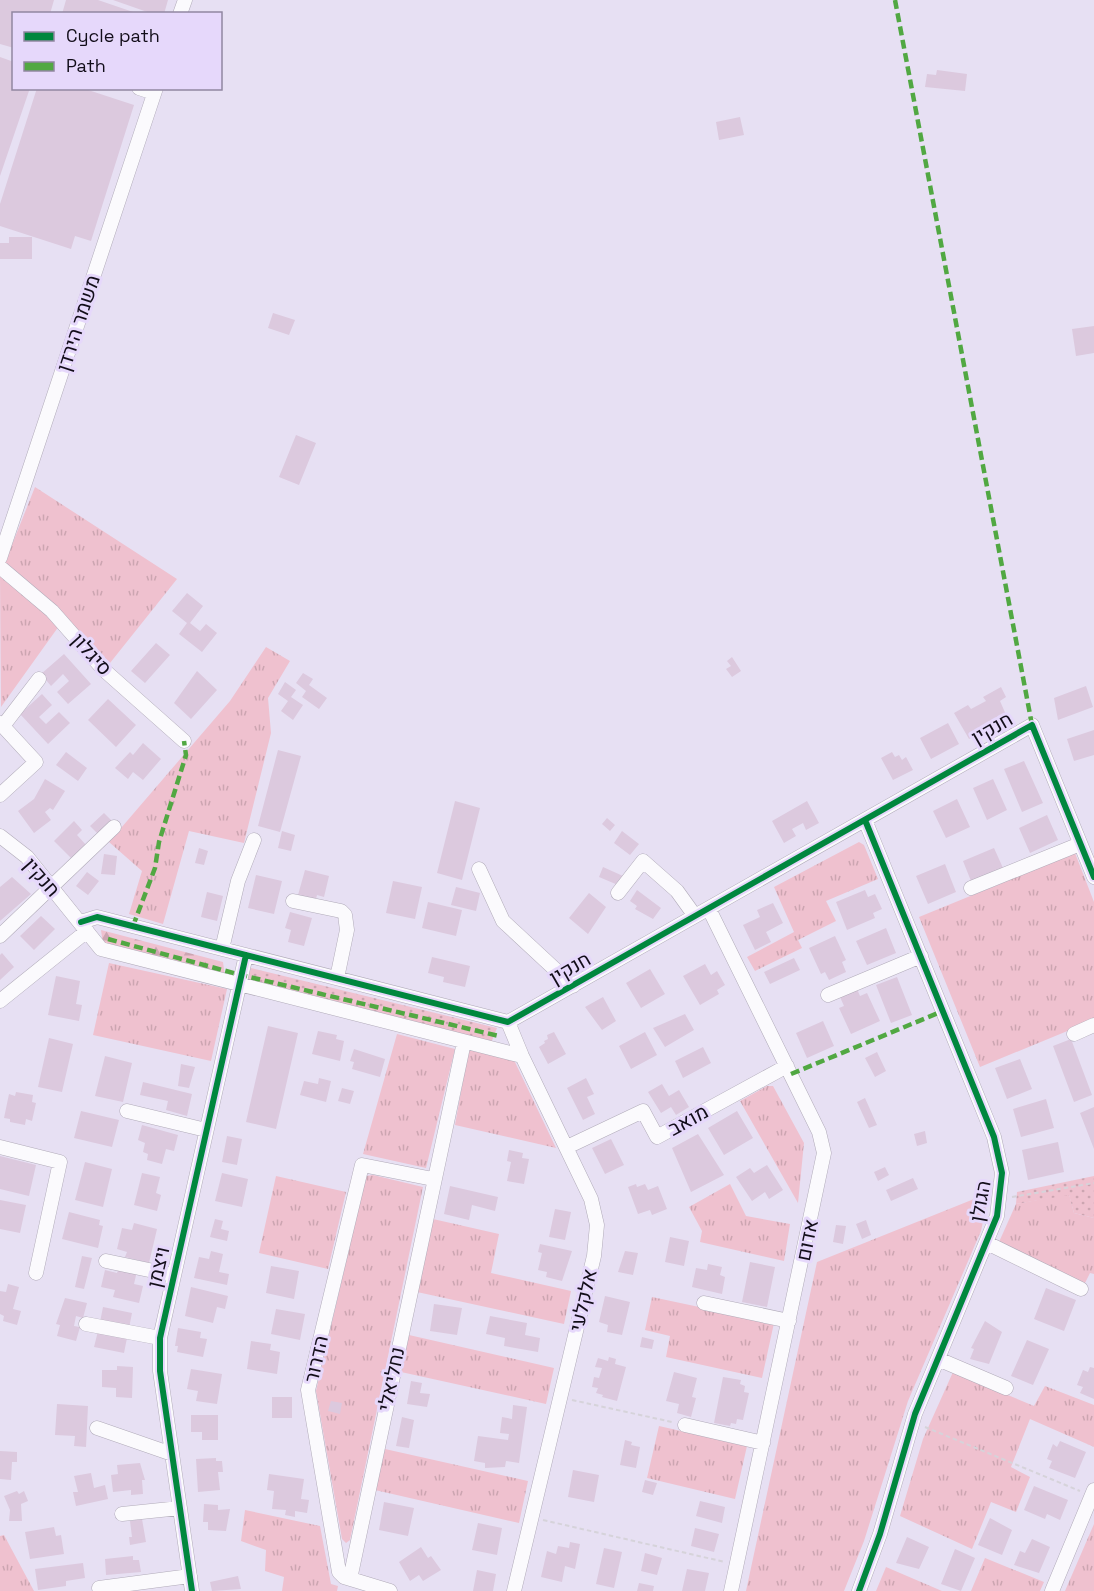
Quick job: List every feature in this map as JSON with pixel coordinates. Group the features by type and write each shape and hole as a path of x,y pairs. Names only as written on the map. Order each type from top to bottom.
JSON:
{"street":[{"name":"משמר הירדן","path":"0,558 155,91"},
{"name":"סיגלון","path":"0,567 51,611 104,670 184,741"},
{"path":"0,795 36,762 1,725 39,679"},
{"name":"חנקין","path":"508,1022 1032,725 1080,844"},
{"name":"הגולן","path":"859,1591 880,1534 912,1422 987,1243 1001,1199 1001,1164 994,1137 865,820"},
{"path":"0,936 114,827"},
{"name":"חנקין","path":"0,836 27,857 101,949 238,986 522,1056"},
{"path":"222,949 238,881 254,840"},
{"path":"971,888 1080,844 1094,877"},
{"path":"618,893 643,861 677,891 695,916"},
{"path":"479,869 503,921 573,986"},
{"path":"293,901 341,911 345,915 347,930 337,978"},
{"name":"אדום","path":"709,909 819,1132 824,1153 731,1591"},
{"path":"0,1001 97,916 508,1022"},
{"name":"ויצמן","path":"192,1591 160,1366 160,1338 246,955"},
{"path":"828,995 921,956"},
{"name":"אלקלעי","path":"508,1022 591,1199 597,1231 594,1256 514,1591"},
{"path":"1074,1034 1094,1025"},
{"name":"נחליאלי","path":"350,1579 433,1179 464,1042"},
{"name":"מואב","path":"567,1147 642,1111 657,1137 787,1066"},
{"path":"127,1111 206,1130"},
{"path":"0,1147 60,1162 36,1273"},
{"name":"הדרור","path":"350,1579 339,1572 308,1399 310,1380 362,1165 433,1179"},
{"path":"987,1243 1082,1289"},
{"path":"106,1261 173,1275"},
{"path":"704,1303 789,1321"},
{"path":"86,1324 160,1338"},
{"path":"938,1359 1006,1388"},
{"path":"685,1425 763,1443"},
{"path":"97,1428 172,1454"},
{"path":"1052,1591 1093,1493"},
{"path":"122,1514 180,1508"},
{"path":"99,1588 190,1576"},
{"path":"350,1579 390,1591"}],"path":[{"path":"1001,1199 1094,1183"},
{"path":"560,1398 685,1425"},
{"path":"912,1422 1093,1493"},
{"path":"531,1518 736,1565"}],"green space":[{"path":"35,487 177,579 110,663 64,619 1,707 0,575"},
{"path":"266,647 290,661 268,698 271,733 244,843 189,831 163,924 129,914 142,871 109,842 230,701"},
{"path":"859,842 864,845 878,879 826,901 836,921 798,940 802,948 755,971 747,957 794,932 774,887"},
{"path":"1075,853 1094,902 1094,1020 980,1067 919,917"},
{"path":"101,930 223,962 225,977 103,945"},
{"path":"109,963 227,989 211,1061 93,1035"},
{"path":"251,968 497,1028 491,1043 247,982"},
{"path":"397,1034 455,1049 426,1168 363,1154"},
{"path":"469,1047 514,1060 556,1148 455,1125"},
{"path":"767,1086 773,1086 804,1143 798,1203 740,1101"},
{"path":"373,1175 423,1187 350,1540 346,1543 342,1539 316,1391 366,1176"},
{"path":"276,1176 346,1192 328,1269 259,1253"},
{"path":"1094,1176 1094,1218 1074,1213 1069,1195 1016,1204 1017,1192"},
{"path":"730,1184 746,1216 790,1224 784,1261 700,1242 702,1231 689,1207"},
{"path":"989,1193 981,1231 908,1401 864,1541 844,1591 746,1591 817,1262"},
{"path":"1069,1194 1074,1213 1094,1218 1094,1274 1090,1273 1085,1283 999,1242 1016,1204"},
{"path":"433,1219 499,1234 491,1273 571,1291 564,1324 417,1292"},
{"path":"652,1297 774,1323 762,1378 666,1357 670,1336 645,1330"},
{"path":"409,1335 554,1368 546,1404 401,1372"},
{"path":"953,1372 1034,1406 1045,1386 1094,1405 1094,1447 1030,1419 1011,1467 1030,1477 1016,1512 991,1502 972,1549 900,1516 923,1439"},
{"path":"659,1426 747,1446 735,1499 647,1478"},
{"path":"385,1449 528,1481 519,1523 375,1490"},
{"path":"245,1510 320,1526 331,1584 338,1586 337,1591 282,1591 284,1577 265,1571 266,1550 241,1541"},
{"path":"1094,1524 1094,1591 1065,1591"},
{"path":"4,1535 34,1591 0,1591 0,1536"},
{"path":"985,1558 1044,1582 1040,1591 971,1591"},
{"path":"886,1567 942,1591 876,1591"}],"building":[{"path":"0,0 54,0 51,12 12,12 12,47 0,44"},
{"path":"66,0 98,0 133,12 63,12"},
{"path":"113,0 168,0 165,12 147,12"},
{"path":"0,57 12,61 12,90 29,90 0,176"},
{"path":"937,70 967,74 965,91 925,87 927,74 936,75"},
{"path":"36,90 88,90 134,105 91,241 75,236 71,249 0,226 0,204"},
{"path":"740,117 744,135 719,140 716,122"},
{"path":"9,237 32,237 32,259 0,259 0,243 9,243"},
{"path":"273,313 295,320 289,335 268,328"},
{"path":"1094,326 1094,353 1076,356 1072,329"},
{"path":"296,435 316,443 299,485 279,477"},
{"path":"187,593 203,606 190,623 200,631 206,624 217,633 202,652 179,634 187,623 172,611"},
{"path":"156,643 170,655 145,683 131,671"},
{"path":"64,654 91,684 68,704 57,692 69,681 63,674 51,686 41,674"},
{"path":"732,657 741,671 732,677 726,669 731,666 727,661"},
{"path":"197,671 217,690 191,719 174,703"},
{"path":"303,673 313,679 309,685 327,698 319,709 302,697 306,691 296,683"},
{"path":"285,682 296,690 291,697 303,705 293,720 281,711 288,701 278,694"},
{"path":"1086,686 1093,707 1058,720 1054,698"},
{"path":"1001,687 1006,697 1000,701 1007,717 969,739 954,713 968,705 971,709 986,701 983,697"},
{"path":"42,694 52,705 39,717 46,724 59,712 70,723 48,744 20,714"},
{"path":"108,699 136,725 116,747 88,720"},
{"path":"948,723 959,744 931,759 920,738"},
{"path":"1094,730 1094,755 1074,761 1067,739"},
{"path":"143,743 161,759 143,780 133,772 128,779 115,768 130,752 133,755"},
{"path":"278,750 301,756 280,832 258,826"},
{"path":"66,752 87,768 78,781 56,765"},
{"path":"892,752 895,757 899,755 902,760 906,757 913,770 893,780 881,758"},
{"path":"1024,761 1043,803 1022,812 1004,769"},
{"path":"45,779 65,791 53,810 50,808 45,812 51,820 34,833 18,811 34,799"},
{"path":"993,779 1007,810 987,820 973,788"},
{"path":"957,799 970,827 946,838 933,811"},
{"path":"455,801 480,808 462,880 437,873"},
{"path":"807,801 819,823 806,830 803,823 792,829 796,836 784,843 772,821"},
{"path":"104,813 112,821 98,834 90,826"},
{"path":"1047,815 1058,840 1030,853 1019,828"},
{"path":"607,818 615,825 610,831 602,824"},
{"path":"74,821 82,830 77,835 87,846 73,860 54,841"},
{"path":"282,831 295,835 291,851 278,848"},
{"path":"622,831 639,844 630,855 614,843"},
{"path":"199,848 208,851 204,865 195,863"},
{"path":"994,848 1003,868 971,881 963,861"},
{"path":"104,854 117,856 115,875 101,874"},
{"path":"945,864 956,892 928,904 916,876"},
{"path":"603,867 623,876 618,885 599,877"},
{"path":"305,870 329,876 324,897 317,895 316,899 298,895"},
{"path":"87,872 99,881 88,895 76,886"},
{"path":"256,875 282,881 274,914 248,908"},
{"path":"12,877 31,894 0,921 0,887"},
{"path":"393,881 422,887 415,919 386,913"},
{"path":"456,887 480,893 476,911 451,905"},
{"path":"637,890 661,908 653,919 635,909 637,906 630,901"},
{"path":"865,890 868,897 875,894 882,909 873,913 875,918 847,930 836,902"},
{"path":"207,892 223,896 217,921 201,917"},
{"path":"589,893 606,907 588,934 569,918"},
{"path":"428,902 462,910 456,936 422,928"},
{"path":"773,903 783,923 766,932 771,942 755,950 743,925 760,917 757,910"},
{"path":"290,912 312,918 304,946 288,942 291,930 285,928"},
{"path":"41,916 55,929 34,950 20,936"},
{"path":"886,928 896,953 867,965 856,941"},
{"path":"835,936 846,960 842,962 846,972 829,980 825,972 821,974 809,948"},
{"path":"2,953 14,967 0,980 0,955"},
{"path":"432,957 470,966 465,987 443,982 444,977 428,973"},
{"path":"794,958 800,970 770,984 764,972"},
{"path":"705,964 711,975 717,971 725,985 717,990 719,994 700,1005 683,976"},
{"path":"650,969 665,994 641,1008 626,983"},
{"path":"56,976 80,981 76,1004 82,1005 79,1021 48,1015"},
{"path":"897,977 912,1015 891,1023 876,985"},
{"path":"857,989 860,996 867,993 880,1021 851,1034 839,1008 844,1006 840,997"},
{"path":"603,997 616,1021 602,1030 585,1007"},
{"path":"685,1014 694,1030 665,1047 653,1028"},
{"path":"823,1021 834,1046 807,1058 796,1033"},
{"path":"268,1026 298,1033 276,1129 246,1122"},
{"path":"318,1031 337,1035 336,1039 344,1041 340,1061 312,1054"},
{"path":"554,1032 566,1054 548,1064 539,1047 548,1039 547,1035"},
{"path":"645,1032 657,1055 631,1069 619,1046"},
{"path":"49,1038 73,1044 62,1092 38,1087"},
{"path":"1071,1039 1092,1095 1074,1102 1053,1046"},
{"path":"703,1047 711,1063 683,1078 675,1061"},
{"path":"354,1049 385,1059 380,1077 352,1069 354,1062 350,1061"},
{"path":"877,1052 886,1071 875,1077 865,1058"},
{"path":"105,1056 132,1063 123,1102 95,1096"},
{"path":"1020,1059 1032,1089 1007,1099 995,1068"},
{"path":"181,1064 195,1067 189,1088 178,1086"},
{"path":"319,1078 331,1081 326,1102 300,1095 304,1081 318,1084"},
{"path":"586,1078 594,1094 587,1097 595,1114 583,1120 567,1088"},
{"path":"143,1082 192,1094 187,1116 166,1110 168,1101 140,1095"},
{"path":"662,1084 669,1096 679,1090 689,1107 676,1115 671,1107 661,1113 648,1092"},
{"path":"342,1088 354,1091 350,1104 338,1101"},
{"path":"16,1092 33,1095 32,1102 36,1103 32,1121 26,1119 25,1125 10,1122 10,1119 4,1118 9,1094 15,1096"},
{"path":"865,1098 877,1125 869,1128 857,1102"},
{"path":"1046,1099 1054,1128 1021,1137 1013,1109"},
{"path":"1094,1107 1094,1149 1080,1113"},
{"path":"81,1111 119,1120 112,1147 74,1138"},
{"path":"737,1111 753,1138 724,1155 708,1128"},
{"path":"142,1125 178,1135 174,1151 166,1149 162,1164 147,1160 148,1154 143,1152 145,1143 138,1140"},
{"path":"925,1131 927,1143 917,1146 914,1134"},
{"path":"698,1134 724,1175 691,1192 672,1148"},
{"path":"227,1136 242,1139 237,1165 222,1162"},
{"path":"611,1139 624,1165 605,1174 592,1148"},
{"path":"1058,1142 1064,1172 1028,1180 1022,1150"},
{"path":"509,1150 523,1153 522,1158 529,1159 524,1184 507,1181 511,1162 507,1161"},
{"path":"0,1156 36,1165 29,1196 0,1189"},
{"path":"85,1162 112,1169 103,1207 75,1200"},
{"path":"767,1165 783,1190 769,1199 765,1192 752,1201 736,1177 750,1168 754,1173"},
{"path":"885,1167 889,1175 878,1181 874,1172"},
{"path":"142,1173 160,1177 156,1193 161,1195 157,1211 134,1205"},
{"path":"222,1173 248,1179 242,1207 215,1201"},
{"path":"913,1178 918,1189 891,1201 886,1190"},
{"path":"636,1184 637,1187 645,1184 648,1190 658,1186 667,1209 652,1215 650,1210 638,1214 628,1187"},
{"path":"450,1186 498,1197 495,1211 472,1205 469,1220 444,1214"},
{"path":"0,1200 26,1205 20,1233 0,1229"},
{"path":"555,1209 571,1212 565,1240 549,1237"},
{"path":"69,1212 100,1220 99,1225 103,1226 98,1248 62,1239"},
{"path":"215,1219 223,1221 221,1229 229,1231 227,1241 210,1237"},
{"path":"866,1220 871,1235 862,1239 856,1224"},
{"path":"134,1223 157,1229 149,1263 125,1257 127,1252 117,1249 122,1228 132,1230"},
{"path":"836,1225 846,1226 843,1244 833,1242"},
{"path":"670,1237 689,1241 684,1266 665,1262"},
{"path":"540,1244 572,1251 562,1281 546,1277 547,1272 538,1270 542,1253 538,1252"},
{"path":"211,1251 223,1254 219,1272 229,1274 227,1285 194,1278 199,1257 209,1259"},
{"path":"625,1251 638,1253 633,1275 618,1272"},
{"path":"82,1256 92,1258 84,1289 75,1287"},
{"path":"750,1262 775,1267 767,1307 742,1302"},
{"path":"708,1264 722,1267 720,1275 725,1277 722,1294 692,1287 696,1268 707,1270"},
{"path":"271,1266 299,1271 294,1299 266,1293"},
{"path":"119,1267 137,1271 134,1284 143,1286 139,1303 113,1297 115,1290 101,1287 105,1270 117,1273"},
{"path":"8,1284 19,1287 13,1309 21,1311 17,1325 3,1321 4,1316 0,1314 0,1291 6,1292"},
{"path":"191,1287 228,1296 225,1309 217,1307 213,1323 185,1316"},
{"path":"1046,1288 1076,1300 1064,1331 1034,1319"},
{"path":"605,1296 630,1302 622,1335 607,1332 608,1325 599,1322"},
{"path":"65,1298 87,1303 83,1318 76,1316 74,1326 80,1327 76,1341 57,1336 60,1325 56,1324"},
{"path":"434,1304 462,1308 457,1335 430,1331"},
{"path":"103,1307 132,1313 129,1328 100,1322"},
{"path":"276,1309 305,1314 300,1340 271,1334"},
{"path":"490,1316 527,1323 525,1335 540,1338 538,1352 504,1346 505,1338 486,1334"},
{"path":"985,1321 1002,1332 989,1364 970,1359 974,1349 971,1348"},
{"path":"178,1328 201,1332 200,1338 207,1339 203,1357 177,1352 178,1346 175,1346"},
{"path":"98,1331 127,1338 124,1353 94,1347"},
{"path":"642,1337 654,1340 652,1349 640,1347"},
{"path":"1027,1340 1049,1349 1033,1385 1011,1376"},
{"path":"251,1341 271,1344 270,1350 280,1352 277,1374 247,1369"},
{"path":"609,1357 616,1359 615,1364 626,1367 617,1401 602,1397 603,1395 596,1393 598,1388 592,1387 594,1377 599,1378 602,1368 595,1367 598,1358 608,1361"},
{"path":"117,1366 133,1367 132,1398 116,1397 116,1388 102,1387 102,1370 117,1370"},
{"path":"1090,1367 1094,1368 1094,1399 1080,1393 1083,1387 1077,1385 1083,1370 1088,1372"},
{"path":"191,1369 222,1374 217,1404 196,1401 198,1391 187,1389"},
{"path":"674,1372 697,1378 692,1397 696,1398 691,1417 677,1413 679,1404 666,1401"},
{"path":"723,1377 741,1380 740,1384 745,1386 744,1392 749,1393 743,1420 737,1419 736,1424 731,1423 730,1426 714,1423"},
{"path":"411,1381 422,1383 420,1393 430,1394 427,1407 407,1404"},
{"path":"272,1397 292,1397 292,1418 272,1418"},
{"path":"331,1401 342,1403 340,1414 328,1411"},
{"path":"57,1404 88,1406 86,1447 74,1446 75,1436 55,1435"},
{"path":"513,1405 527,1407 519,1463 506,1461 505,1467 485,1468 485,1463 474,1461 478,1436 508,1440 509,1434 500,1433 502,1417 512,1419"},
{"path":"191,1415 218,1415 218,1440 202,1440 202,1432 191,1432"},
{"path":"402,1417 414,1420 409,1448 396,1446"},
{"path":"625,1440 632,1442 631,1445 640,1447 636,1468 620,1465"},
{"path":"1060,1441 1086,1452 1075,1478 1049,1468 1052,1461 1047,1459 1053,1444 1057,1447"},
{"path":"0,1451 17,1452 17,1462 12,1462 11,1480 0,1479"},
{"path":"216,1458 216,1461 222,1461 223,1472 218,1472 220,1490 198,1492 196,1459"},
{"path":"140,1463 145,1480 142,1480 143,1494 131,1495 131,1490 113,1492 111,1475 118,1474 117,1465"},
{"path":"573,1470 599,1475 594,1502 568,1497"},
{"path":"91,1473 94,1488 105,1485 108,1499 76,1506 73,1492 78,1492 74,1476"},
{"path":"269,1474 304,1479 301,1499 309,1500 307,1513 295,1511 295,1517 285,1515 286,1510 272,1509 274,1491 267,1490"},
{"path":"645,1480 657,1483 653,1495 642,1492"},
{"path":"1034,1486 1068,1500 1060,1520 1047,1514 1045,1519 1024,1510"},
{"path":"17,1491 19,1494 24,1491 28,1501 21,1504 22,1521 9,1521 10,1510 4,1496"},
{"path":"700,1501 725,1507 722,1523 696,1516"},
{"path":"384,1502 414,1508 408,1536 379,1530"},
{"path":"204,1504 218,1505 218,1510 230,1509 226,1531 208,1530 208,1522 203,1522"},
{"path":"990,1518 1012,1530 1002,1555 978,1545"},
{"path":"142,1519 146,1542 130,1545 129,1537 132,1537 130,1521"},
{"path":"478,1523 502,1528 497,1555 472,1550"},
{"path":"54,1527 56,1536 61,1535 64,1554 30,1559 25,1532"},
{"path":"695,1528 719,1534 714,1552 691,1546"},
{"path":"907,1537 929,1547 919,1569 896,1563"},
{"path":"1032,1539 1050,1547 1039,1573 1014,1565 1020,1551 1025,1553"},
{"path":"570,1542 580,1544 575,1569 565,1566 562,1582 541,1577 547,1551 556,1554 558,1546 569,1548"},
{"path":"421,1547 428,1558 431,1556 441,1570 423,1581 419,1575 410,1581 399,1562"},
{"path":"604,1548 622,1552 614,1588 596,1584"},
{"path":"955,1549 975,1558 961,1591 941,1584"},
{"path":"645,1553 662,1558 657,1575 641,1571"},
{"path":"133,1556 133,1560 139,1560 141,1572 106,1575 105,1559"},
{"path":"83,1563 85,1578 66,1581 66,1586 38,1590 35,1569"},
{"path":"687,1569 709,1573 705,1591 682,1591"},
{"path":"477,1570 496,1574 493,1591 473,1591"},
{"path":"238,1576 241,1589 212,1591 210,1582"},
{"path":"639,1583 654,1586 653,1591 637,1591"}],"marked path":[{"path":"895,0 1032,725"},
{"path":"133,926 155,868 159,842 186,755 184,741"},
{"path":"108,939 241,975 499,1036"},
{"path":"791,1074 943,1011"}],"cycle path":[{"path":"81,922 97,917 508,1022 1032,725 1094,877"},
{"path":"859,1591 880,1534 915,1414 997,1216 1002,1173 994,1137 865,820"},
{"path":"192,1591 160,1371 160,1338 246,955"}]}
